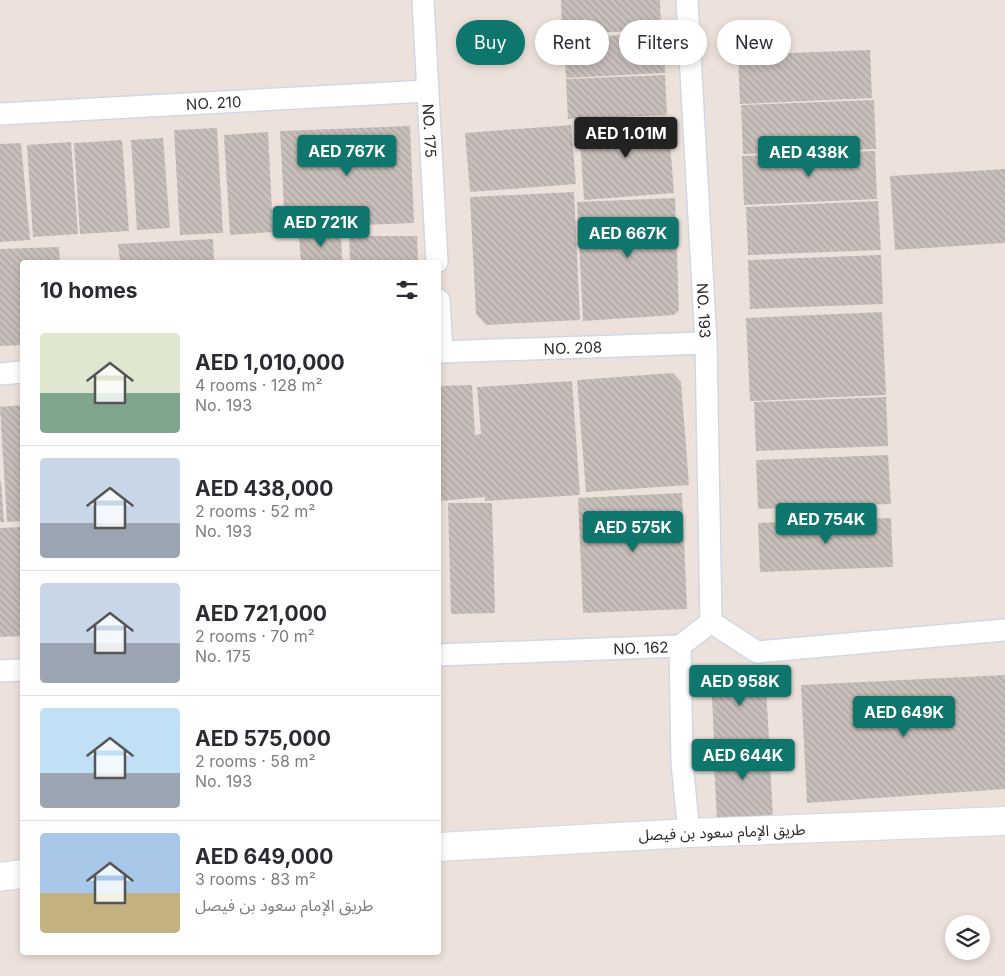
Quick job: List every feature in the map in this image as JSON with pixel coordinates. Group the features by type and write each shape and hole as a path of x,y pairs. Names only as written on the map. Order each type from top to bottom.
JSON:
{"main road":[{"path":"946,824 966,818 1005,811"},
{"name":"طريق الإمام سعود بن فيصل","path":"441,847 689,833 1005,821"},
{"path":"0,877 20,874"}],"street":[{"name":"NO. 175","path":"423,0 437,260"},
{"name":"NO. 193","path":"687,0 706,343 710,622"},
{"name":"NO. 210","path":"0,114 427,92"},
{"name":"NO. 208","path":"441,352 706,343"},
{"path":"0,374 20,372"},
{"path":"710,622 757,652 1005,630"},
{"name":"NO. 162","path":"441,655 680,646 710,622"},
{"path":"680,646 682,763 689,833"},
{"path":"0,671 20,670"}],"building":[{"path":"561,0 660,0 661,20 619,20 619,32 609,32 609,20 562,20"},
{"path":"619,35 619,65 665,65 665,73 566,78 565,65 609,65 609,36"},
{"path":"870,50 872,98 740,104 738,65 791,65 791,53"},
{"path":"665,75 667,115 568,119 566,79"},
{"path":"874,100 876,149 743,154 741,105"},
{"path":"668,117 674,193 584,200 579,124"},
{"path":"571,125 576,184 470,192 465,133"},
{"path":"410,126 414,223 285,228 280,131"},
{"path":"217,128 223,233 180,235 174,130"},
{"path":"268,132 273,232 230,235 224,135"},
{"path":"163,138 170,228 137,230 131,140"},
{"path":"122,140 129,231 80,234 74,143"},
{"path":"71,142 78,234 33,237 27,145"},
{"path":"21,143 30,240 0,242 0,144"},
{"path":"875,151 877,199 744,205 742,156"},
{"path":"1005,169 1005,243 895,250 890,176"},
{"path":"574,192 580,320 486,325 476,314 470,197"},
{"path":"675,198 679,310 674,315 583,321 577,202"},
{"path":"878,201 881,250 748,255 746,207"},
{"path":"341,234 342,260 301,260 299,236"},
{"path":"349,236 417,236 418,260 350,260"},
{"path":"213,239 214,260 120,260 118,244"},
{"path":"59,247 60,260 20,260 20,345 0,346 0,249"},
{"path":"881,255 883,304 750,309 748,260"},
{"path":"882,312 886,395 750,401 746,318"},
{"path":"673,373 681,382 689,485 586,492 577,380"},
{"path":"572,381 580,495 485,501 485,497 441,501 441,386 472,385 475,435 481,434 477,387"},
{"path":"886,397 888,446 756,451 754,402"},
{"path":"20,405 20,521 7,522 0,407"},
{"path":"888,455 891,504 758,509 756,460"},
{"path":"1,481 4,522 0,522"},
{"path":"682,493 687,609 583,613 578,498"},
{"path":"448,503 492,503 495,613 451,614"},
{"path":"891,518 893,567 760,572 758,523"},
{"path":"20,527 20,636 0,637 0,528"},
{"path":"765,672 769,739 714,742 711,675"},
{"path":"1005,675 1005,789 807,803 801,685"},
{"path":"769,742 773,818 717,820 713,744"}]}
